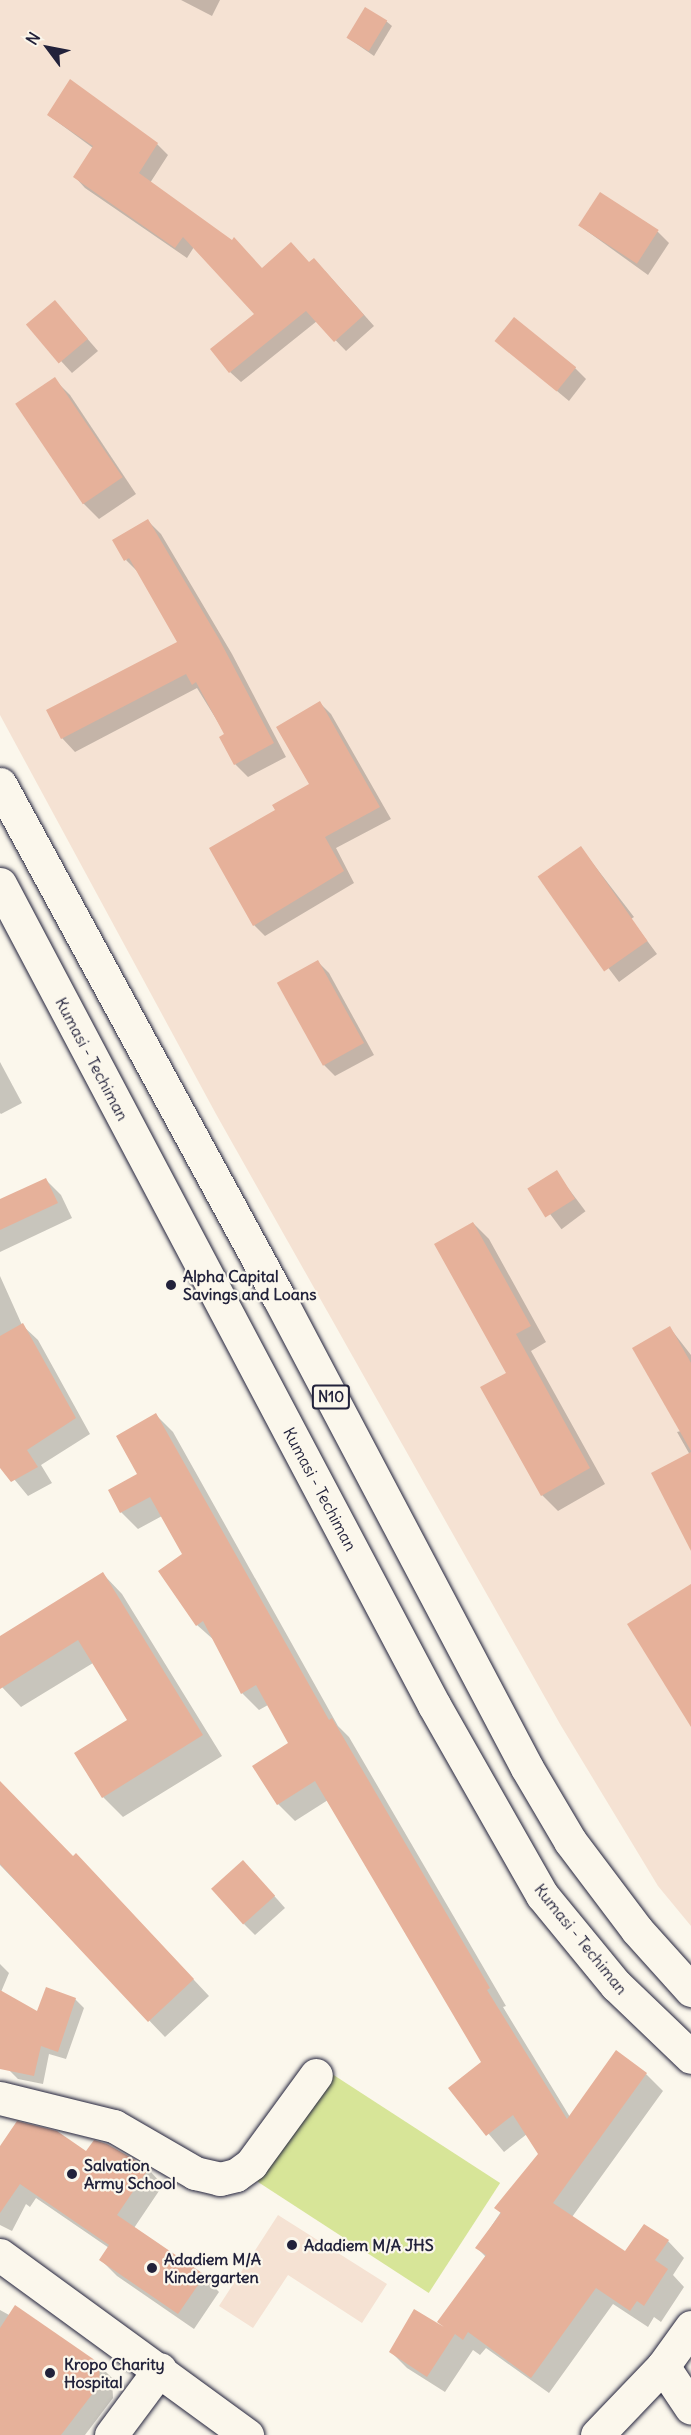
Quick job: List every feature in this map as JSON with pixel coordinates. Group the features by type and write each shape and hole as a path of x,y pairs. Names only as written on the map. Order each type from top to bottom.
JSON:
{"main road":[{"name":"N10","path":"0,784 279,1298 527,1768 570,1841 638,1930 691,1990"},
{"name":"Kumasi - Techiman","path":"0,884 434,1704 542,1895 616,1985 691,2057"},
{"path":"0,2098 114,2126 195,2173 219,2179 236,2175 251,2164 316,2075"},
{"path":"0,2255 160,2369 247,2435"},
{"path":"597,2435 663,2366 691,2327"},
{"path":"663,2366 691,2408"},
{"path":"111,2435 160,2369"}],"shaded area":[{"path":"0,0 691,0 691,1926 658,1886 560,1724 216,1114 0,715"},
{"name":"Adadiem M/A JHS","path":"278,2215 387,2284 362,2323 288,2275 253,2328 219,2306"}],"green space":[{"path":"329,2072 500,2183 429,2293 258,2182"}],"building":[{"path":"365,7 387,20 369,51 346,38"},
{"path":"70,79 158,143 139,173 232,240 234,237 262,268 291,242 309,262 314,258 364,315 334,342 306,311 229,373 210,349 254,314 183,237 175,248 73,177 93,146 47,115"},
{"path":"600,192 659,230 637,264 578,226"},
{"path":"55,300 88,339 59,363 26,324"},
{"path":"514,317 576,367 557,391 494,341"},
{"path":"55,377 123,477 83,504 15,404"},
{"path":"148,519 219,639 274,743 234,765 219,737 224,734 196,682 192,685 186,674 61,739 46,710 177,642 129,558 124,561 112,540"},
{"path":"320,701 380,807 325,837 344,871 253,926 209,848 275,810 272,805 309,784 276,727"},
{"path":"581,846 648,941 604,971 538,876"},
{"path":"318,960 364,1043 323,1066 277,983"},
{"path":"557,1170 575,1199 545,1217 527,1189"},
{"path":"46,1178 58,1203 0,1230 0,1199"},
{"path":"473,1222 531,1326 516,1334 590,1468 541,1496 480,1387 506,1373 434,1244"},
{"path":"23,1323 76,1418 27,1450 38,1467 11,1482 0,1468 0,1336"},
{"path":"670,1326 691,1363 691,1451 632,1348"},
{"path":"156,1413 329,1720 332,1718 490,1988 487,1990 567,2119 616,2050 647,2073 553,2203 625,2251 644,2224 669,2240 655,2260 668,2269 644,2306 637,2301 630,2311 596,2288 531,2378 468,2332 463,2340 455,2334 427,2377 389,2352 414,2309 444,2327 437,2322 486,2255 475,2248 501,2213 494,2208 538,2154 513,2115 486,2136 448,2088 481,2062 315,1781 277,1805 252,1766 288,1743 256,1685 241,1694 203,1621 196,1626 158,1571 182,1554 150,1497 120,1513 108,1490 137,1474 116,1436"},
{"path":"691,1452 691,1551 651,1473"},
{"path":"103,1572 203,1735 102,1798 74,1753 127,1720 78,1640 0,1689 0,1636"},
{"path":"691,1584 691,1727 627,1624"},
{"path":"0,1781 73,1856 76,1853 194,1979 148,2022 0,1864"},
{"path":"243,1860 275,1896 243,1924 211,1889"},
{"path":"46,1987 76,1998 58,2052 41,2046 34,2076 0,2069 0,1990 37,2011"},
{"name":"Salvation Army School","path":"17,2121 57,2131 86,2151 94,2140 107,2144 149,2168 117,2215 205,2275 178,2314 99,2260 109,2245 20,2184 0,2213 0,2146"},
{"name":"Kropo Charity Hospital","path":"15,2305 99,2363 100,2384 61,2435 0,2435 0,2328"}],"place":[{"name":"Alpha Capital Savings and Loans","path":"171,1285"},
{"name":"Salvation Army School","path":"72,2174"},
{"name":"Adadiem M/A JHS","path":"292,2245"},
{"name":"Adadiem M/A Kindergarten","path":"152,2268"},
{"name":"Kropo Charity Hospital","path":"50,2373"}]}
